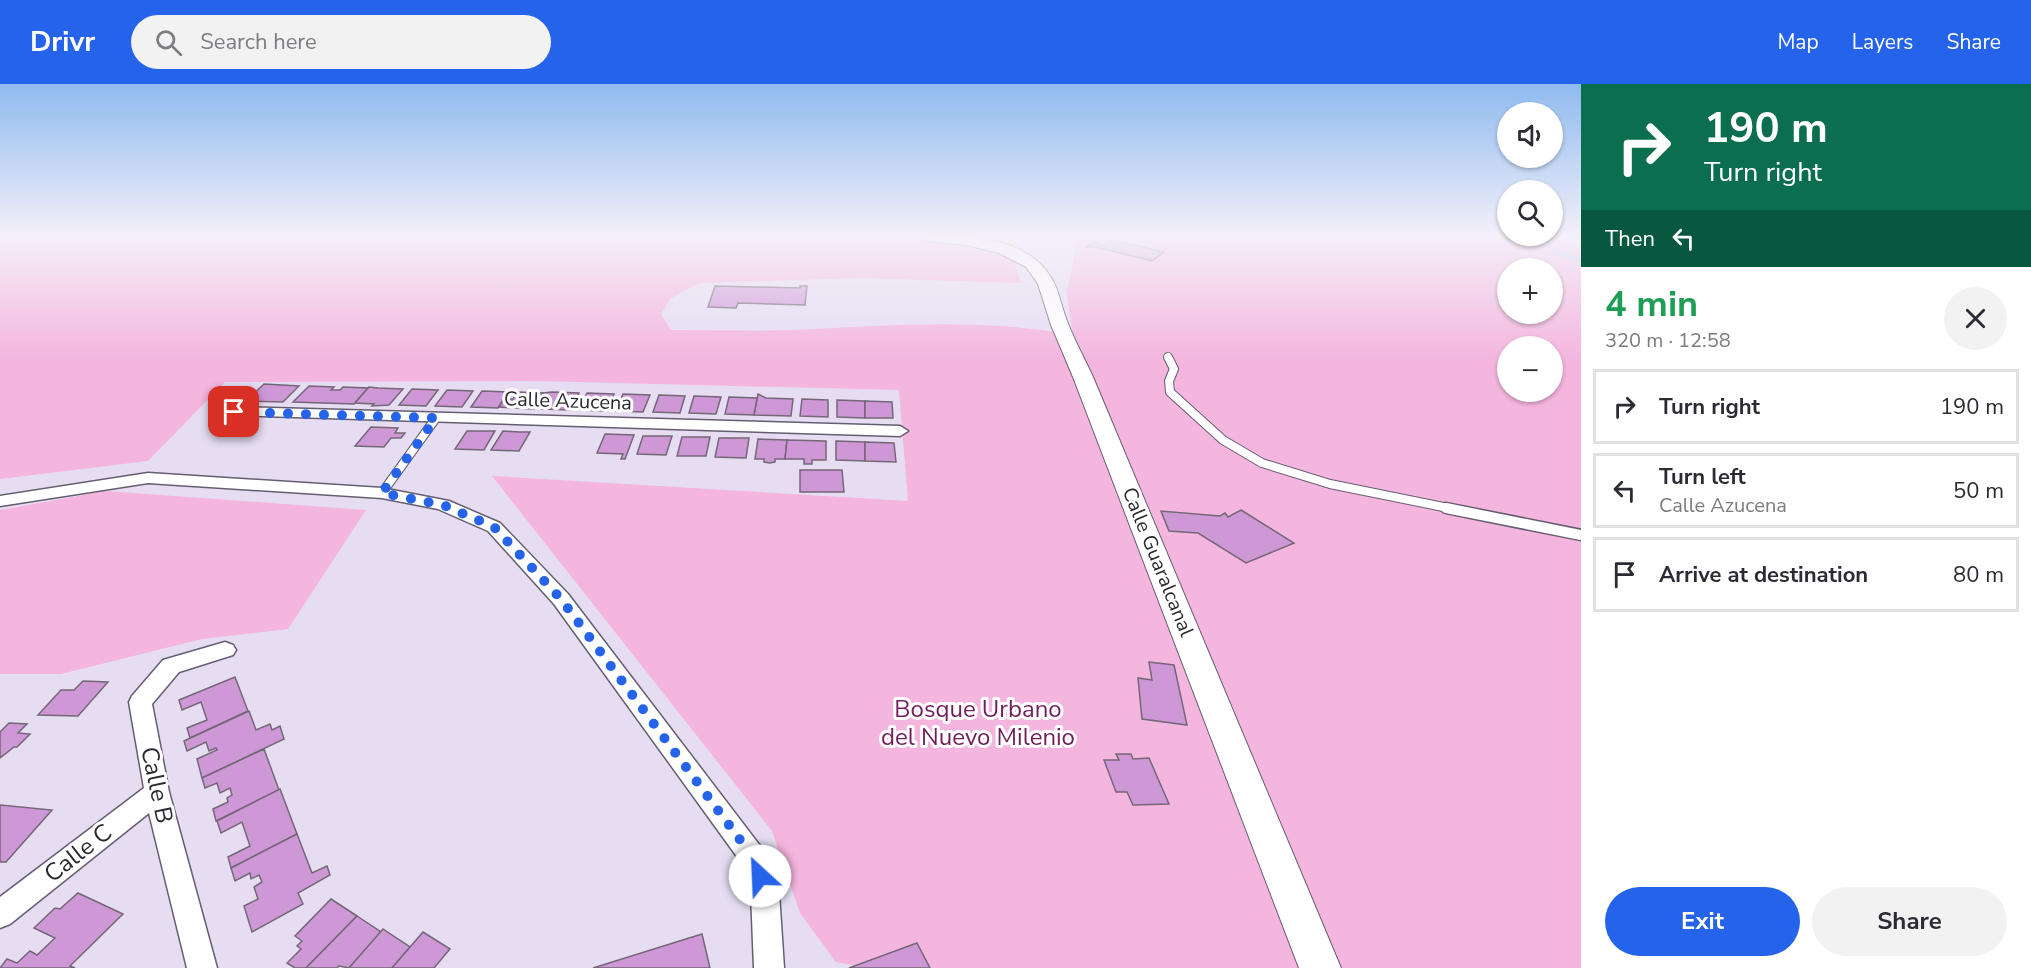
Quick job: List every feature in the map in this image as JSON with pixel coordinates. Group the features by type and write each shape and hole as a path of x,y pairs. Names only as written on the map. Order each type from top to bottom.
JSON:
{"street":[{"name":"Calle Guaralcanal","path":"1043,277 1058,320 1083,377 1320,968"},
{"name":"Calle Azucena","path":"244,416 436,418 900,431"},
{"path":"0,501 148,478 382,493 443,505 494,527 561,599 755,860 765,893 769,968"},
{"name":"Calle B","path":"201,968 157,792 140,702 171,666 225,650"},
{"name":"Calle C","path":"0,913 157,792"}],"lane":[{"path":"1168,357 1174,369 1168,381 1170,392 1223,440 1262,463 1330,484 1581,535"},
{"path":"382,493 436,418"}],"green space":[{"name":"Bosque Urbano del Nuevo Milenio","path":"0,277 1019,277 1021,283 862,278 700,283 671,298 661,314 671,330 775,330 967,324 1038,329 1073,335 1066,288 1068,288 1070,277 1497,277 1497,324 1563,324 1563,277 1581,277 1581,968 869,968 836,962 800,913 772,831 492,476 908,501 899,390 538,381 225,382 148,461 0,479"},
{"path":"106,491 366,510 288,629 202,639 61,674 0,674 0,510"}],"building":[{"path":"715,286 800,288 800,286 807,286 805,305 738,303 736,308 708,307"},
{"path":"264,384 299,386 283,402 246,401"},
{"path":"309,386 334,387 331,390 340,390 343,387 368,388 354,404 293,402"},
{"path":"369,387 403,389 389,405 372,406 374,404 355,403"},
{"path":"412,389 438,390 426,406 399,405"},
{"path":"447,390 473,391 462,407 435,406"},
{"path":"482,391 508,392 498,408 471,407"},
{"path":"517,392 543,393 534,409 499,407 504,399 513,399"},
{"path":"543,393 579,393 571,410 542,409 547,400 539,400"},
{"path":"587,393 614,394 607,411 579,410"},
{"path":"623,394 650,395 643,412 615,411 617,406 611,406 613,403 619,403"},
{"path":"758,394 766,398 793,399 791,416 754,415"},
{"path":"659,395 685,396 680,413 653,412"},
{"path":"694,396 721,397 716,414 689,413"},
{"path":"729,397 757,398 754,415 725,414"},
{"path":"802,399 828,400 828,417 800,416"},
{"path":"837,400 865,401 865,418 837,417"},
{"path":"865,401 892,402 893,418 865,418"},
{"path":"371,427 398,428 395,433 405,433 401,438 391,438 384,447 355,446"},
{"path":"467,431 495,431 484,450 455,449"},
{"path":"503,431 530,432 519,451 491,450"},
{"path":"605,434 634,435 625,459 621,459 623,454 597,453"},
{"path":"643,436 672,436 666,455 637,454"},
{"path":"682,437 710,437 706,456 677,456"},
{"path":"719,438 749,438 746,458 715,457"},
{"path":"758,439 787,440 785,459 775,459 775,462 770,463 764,462 764,459 755,459"},
{"path":"787,440 826,441 826,460 812,460 812,464 804,464 804,459 785,459"},
{"path":"836,441 865,442 865,461 836,460"},
{"path":"865,442 894,443 896,462 865,461"},
{"path":"800,470 842,470 844,492 800,492"},
{"path":"1241,510 1294,543 1246,563 1198,533 1169,531 1161,511 1220,516 1225,513 1228,517"},
{"path":"1149,662 1174,665 1187,725 1142,719 1138,678 1152,680"},
{"path":"235,677 248,711 190,738 187,728 207,720 201,702 182,710 179,700"},
{"path":"83,681 108,682 78,716 38,715 61,690 74,690"},
{"path":"249,711 256,730 270,724 272,730 280,726 284,739 202,778 197,759 217,750 216,748 209,751 206,742 187,751 184,741"},
{"path":"9,723 27,724 18,733 30,734 17,747 0,758 0,732"},
{"path":"264,749 279,790 216,821 213,809 228,802 227,798 232,795 230,788 220,793 217,783 205,788 202,778"},
{"path":"1116,754 1131,754 1133,759 1149,758 1169,804 1133,805 1127,792 1116,792 1104,760 1119,760"},
{"path":"280,789 297,834 231,868 228,857 250,846 242,822 221,833 217,821"},
{"path":"0,805 52,810 6,862 0,862"},
{"path":"297,834 312,873 327,866 330,875 298,893 303,904 252,932 244,906 258,899 254,887 262,882 259,875 251,879 250,873 235,881 231,868"},
{"path":"78,893 123,914 70,966 75,968 0,968 7,959 17,963 30,951 37,955 55,938 34,928 55,908 60,909"},
{"path":"331,899 357,916 306,968 295,968 287,963 301,949 297,946 302,941 295,936"},
{"path":"357,916 381,932 349,968 339,966 337,968 306,968"},
{"path":"383,929 410,947 392,968 349,968"},
{"path":"423,932 450,949 434,968 392,968"},
{"path":"702,934 710,968 593,968"},
{"path":"917,943 930,968 849,968"}],"route":[{"path":"234,412 436,418 382,493 443,505 494,527 561,599 755,860 760,876"}]}
